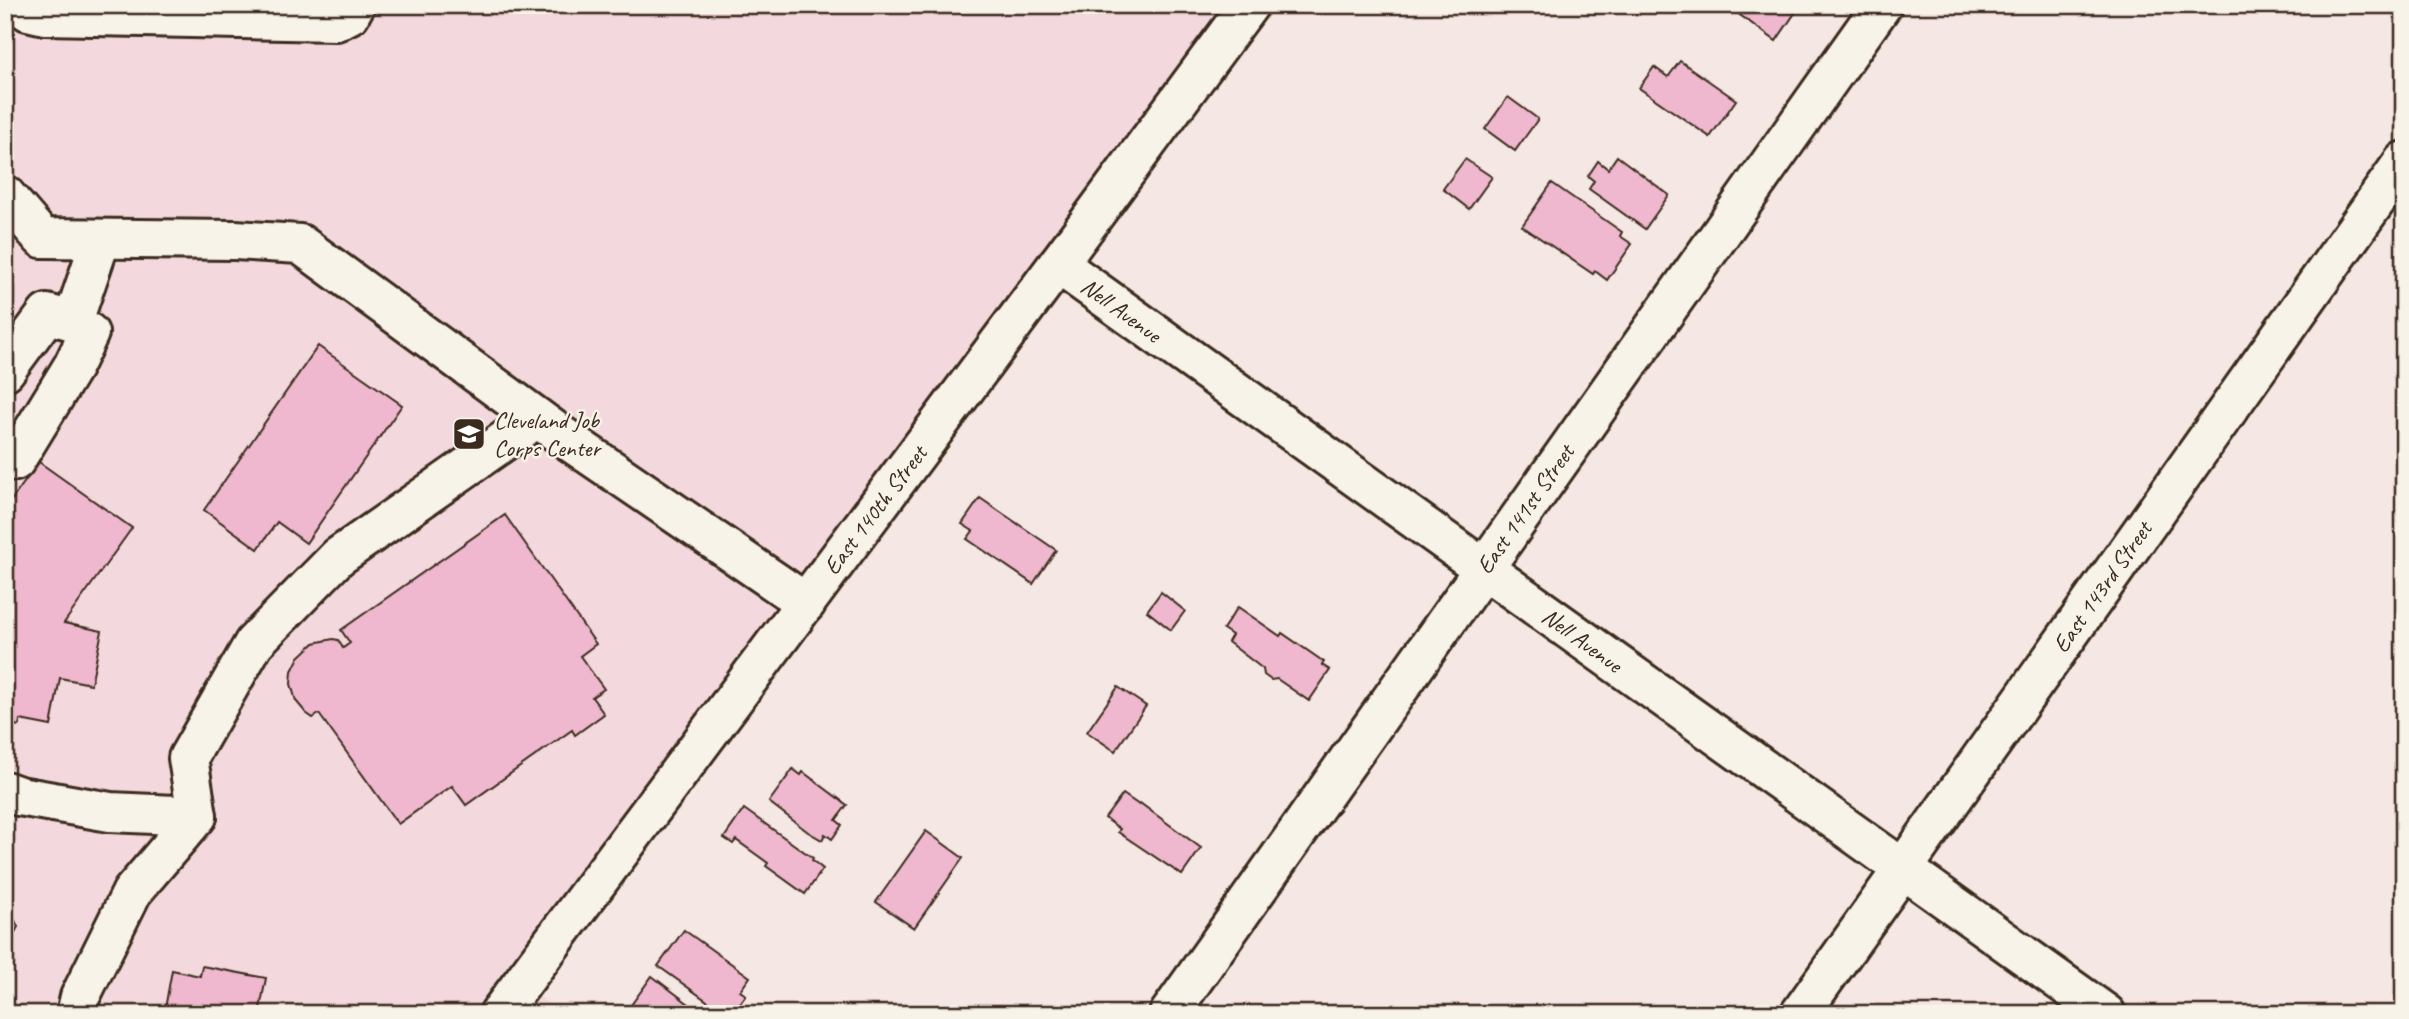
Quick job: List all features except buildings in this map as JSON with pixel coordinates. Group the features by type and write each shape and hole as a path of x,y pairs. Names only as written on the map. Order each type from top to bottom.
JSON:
{"street":[{"path":"21,5 28,11 45,15 336,21 350,14 355,5"},
{"name":"East 141st Street","path":"1169,1014 1882,5"},
{"name":"East 140th Street","path":"499,1014 1058,264 1235,10"},
{"name":"East 143rd Street","path":"1800,1014 2404,161"},
{"path":"5,195 42,238 235,240 300,244 537,418 806,603"},
{"path":"73,321 102,239"},
{"name":"Nell Avenue","path":"1058,264 2106,1014"},
{"path":"5,371 47,314 73,321 89,333 73,366 15,461"},
{"path":"76,1014 80,997 132,892 197,816 188,758 254,643 338,557 537,418"},
{"path":"5,791 19,796 110,812 197,816"}],"shaded area":[{"name":"Cleveland Job Corps Center","path":"5,5 1249,5 522,984 563,1014 5,1014"}],"place":[{"name":"Cleveland Job Corps Center","path":"469,434"}]}
